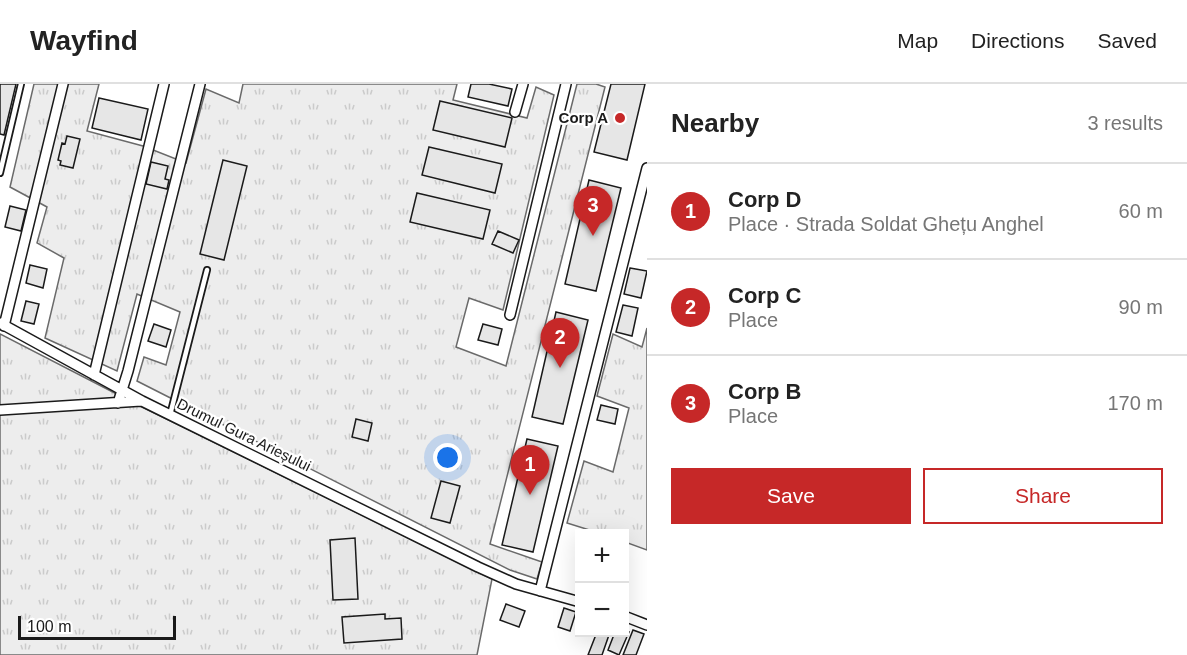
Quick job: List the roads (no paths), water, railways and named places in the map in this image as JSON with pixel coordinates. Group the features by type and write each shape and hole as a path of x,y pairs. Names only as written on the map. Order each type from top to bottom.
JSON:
{"street":[{"path":"2,325 63,84"},
{"path":"94,375 164,84"},
{"path":"118,403 200,84"},
{"path":"515,112 523,84"},
{"path":"510,315 566,84"},
{"path":"540,591 647,168"},
{"name":"Drumul Gura Arieșului","path":"2,325 142,401 478,567 516,584 575,601"},
{"path":"0,410 142,401"},
{"path":"629,618 647,625"}],"lane":[{"path":"0,173 21,84"},
{"path":"170,415 207,270"}],"place":[{"name":"Corp A","path":"620,118"},
{"name":"Corp B","path":"593,236"},
{"name":"Corp C","path":"560,368"},
{"name":"Corp D","path":"530,495"}]}
